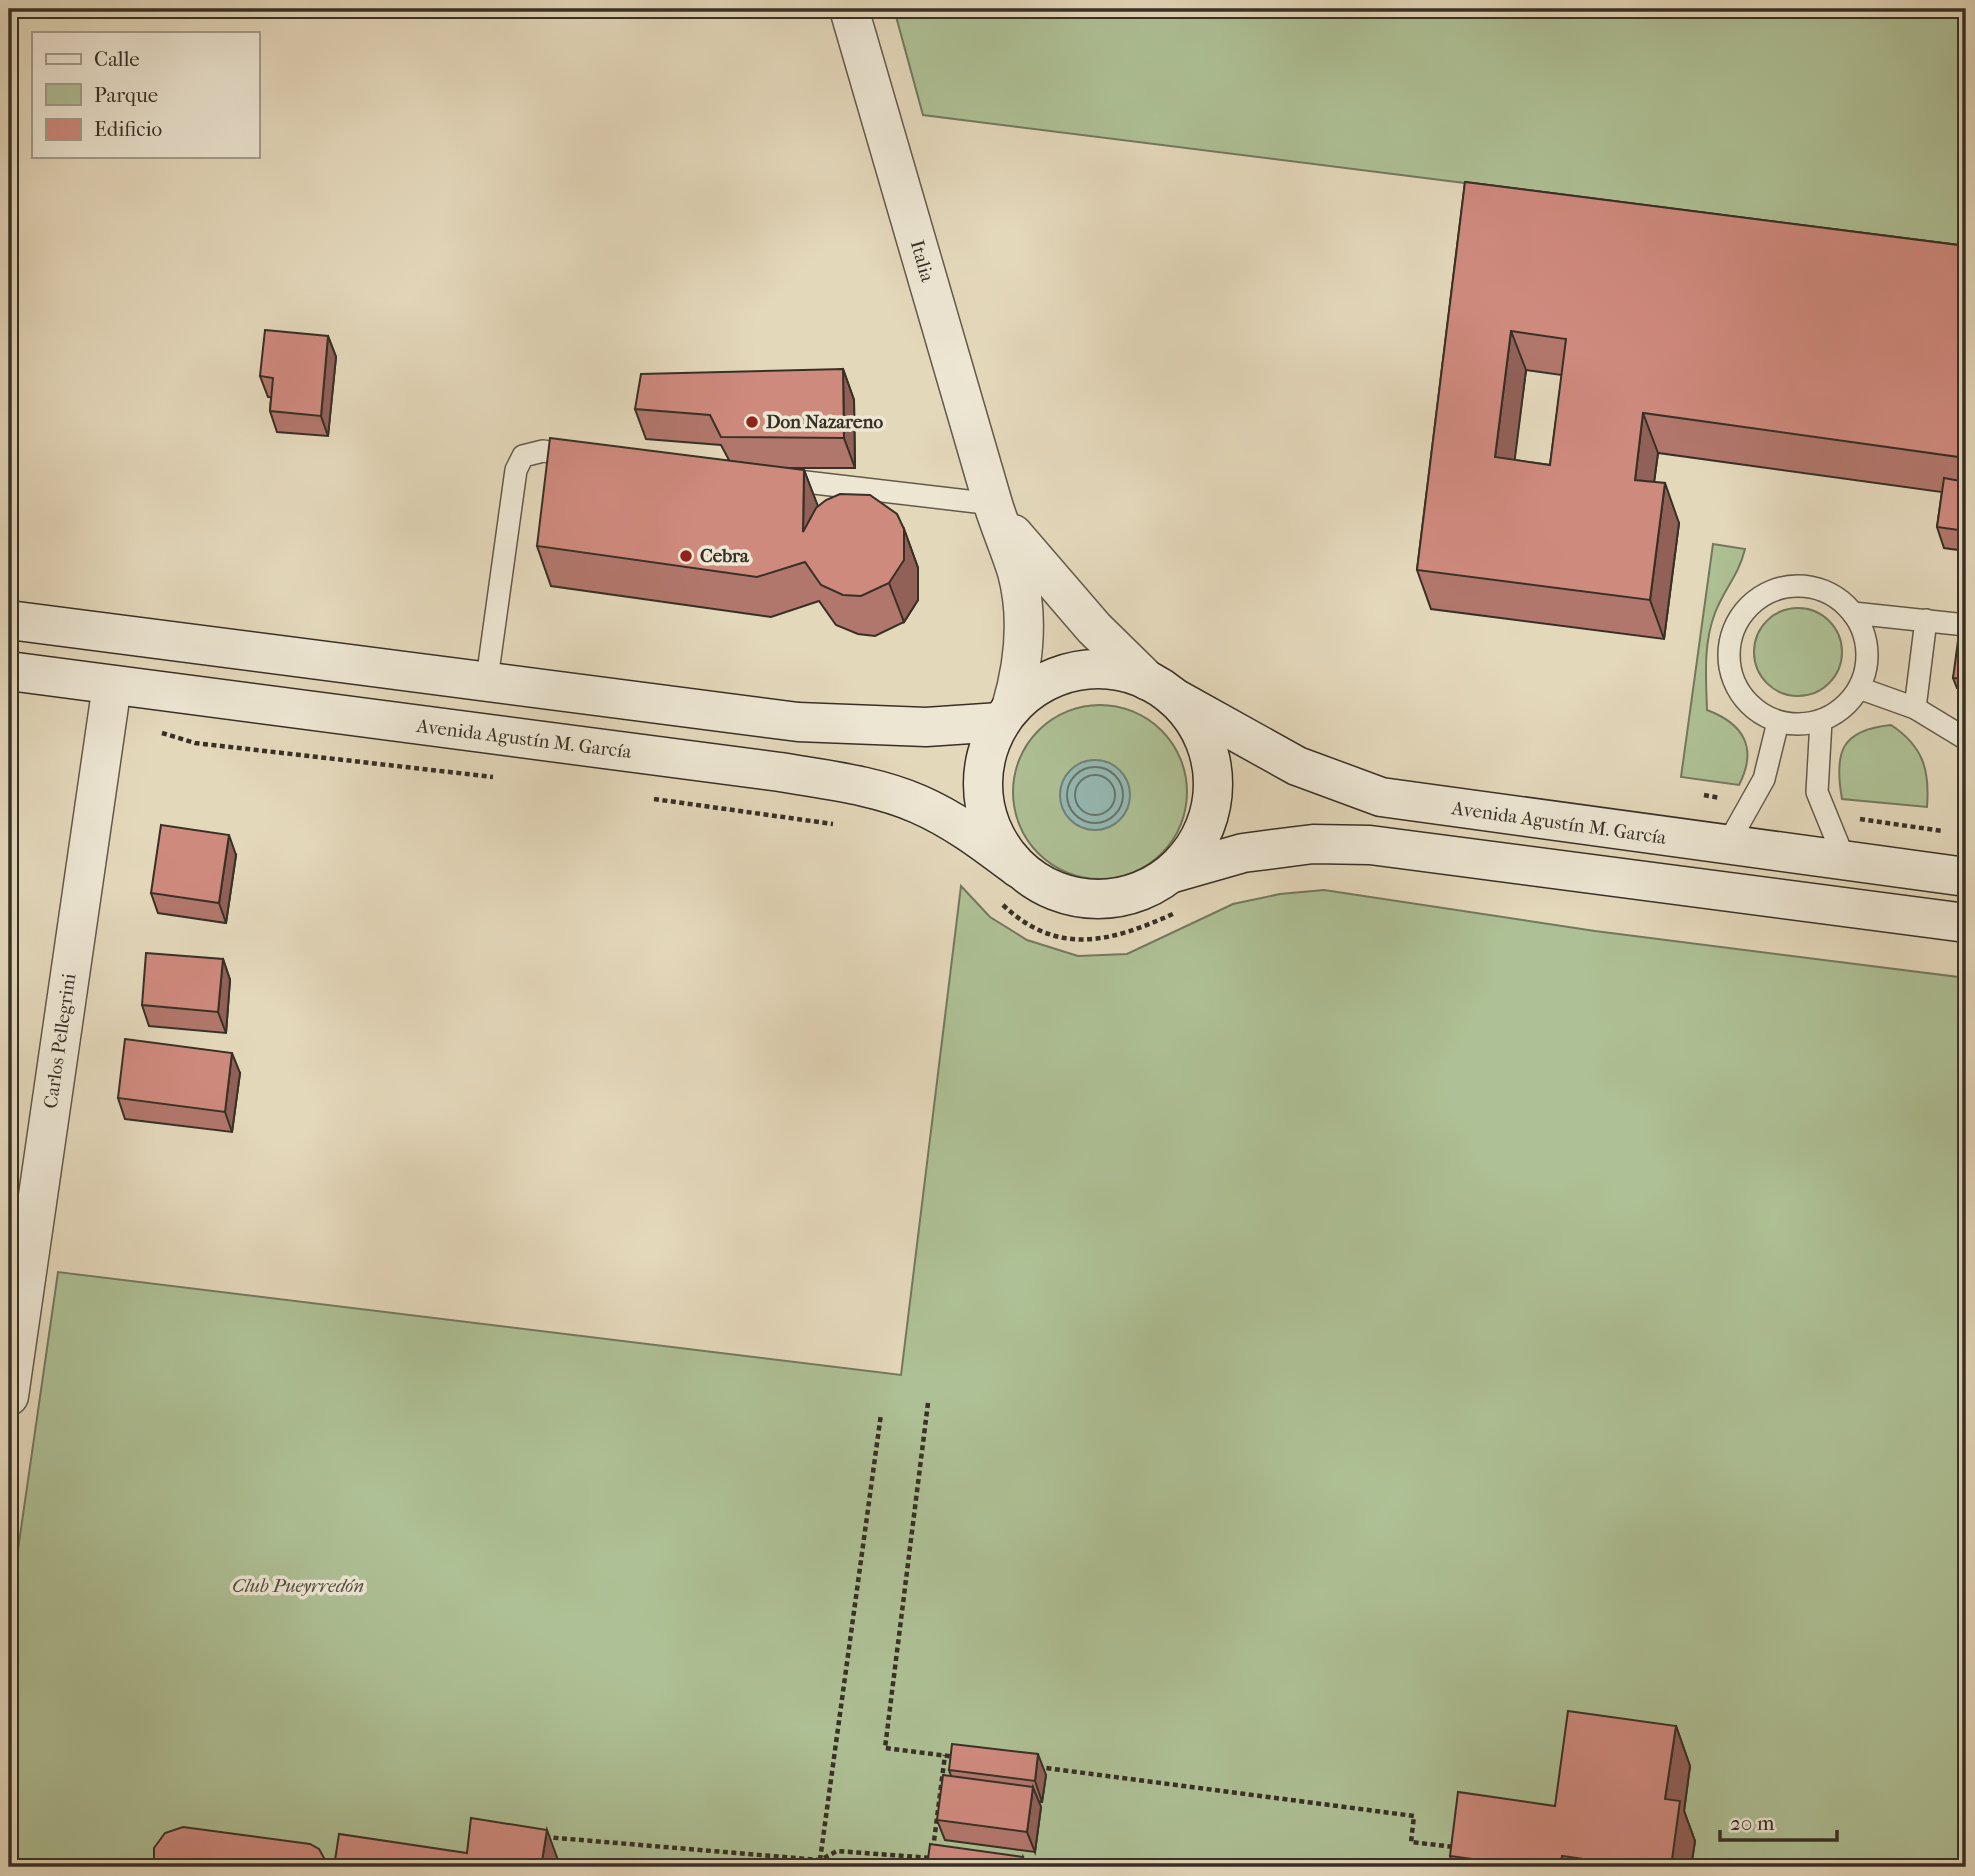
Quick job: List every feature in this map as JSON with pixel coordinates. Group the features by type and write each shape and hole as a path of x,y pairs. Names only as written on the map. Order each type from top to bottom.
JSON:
{"main road":[{"name":"Italia","path":"849,9 995,508 1017,572 1023,603 1021,666 1006,715"},
{"name":"Italia","path":"995,508 1052,582 1161,689"},
{"path":"9,620 487,679 798,722 926,727 1006,715"},
{"path":"1173,873 1200,834 1213,794 1211,758 1196,724 1161,689 1111,667 1073,671 1043,683 1006,715 983,771 985,807 997,840 1018,868 1050,889 1085,900 1123,898 1152,887 1173,873 1243,853 1313,844 1370,845 1966,923"},
{"name":"Avenida Agustín M. García","path":"9,671 780,772 856,785 927,809 960,826 1018,868"},
{"name":"Carlos Pellegrini","path":"9,1396 112,685"},
{"name":"Avenida Agustín M. García","path":"1161,689 1297,766 1381,797 1966,877"}],"lane":[{"path":"487,679 516,470 523,456 543,451 592,458"},
{"path":"758,477 995,508"},
{"path":"1790,585 1814,587 1836,597 1853,613 1863,630 1867,649 1866,669 1860,688 1836,713 1821,720 1800,724 1778,722 1757,711 1740,694 1731,672 1729,648 1735,625 1748,606 1768,592 1790,585"},
{"path":"1853,613 1966,625"},
{"path":"1914,709 1926,620"},
{"path":"1860,688 1914,709 1966,739"},
{"path":"1821,720 1817,792 1845,861"},
{"path":"1727,845 1764,779 1778,722"}],"path":[{"path":"928,1403 885,1748 958,1757"},
{"path":"820,1860 881,1414"},
{"path":"931,1867 945,1755"},
{"path":"1028,1766 1414,1816 1411,1842 1465,1849"},
{"path":"544,1837 820,1860 837,1852 946,1859"}],"green space":[{"path":"894,9 1966,9 1966,246 923,115"},
{"path":"1713,544 1745,549 1739,567 1715,613 1706,661 1707,710 1730,722 1744,739 1747,749 1745,772 1739,785 1681,777"},
{"path":"1798,608 1815,611 1829,621 1839,635 1842,652 1839,669 1829,683 1815,693 1798,696 1781,693 1767,683 1757,669 1754,652 1757,635 1767,621 1781,611"},
{"path":"1100,705 1133,712 1162,730 1180,759 1187,792 1180,825 1162,854 1133,872 1100,879 1067,872 1038,854 1020,825 1013,792 1020,759 1038,730 1067,712"},
{"path":"1891,725 1911,741 1922,760 1927,782 1927,807 1842,799 1839,769 1844,747 1851,738 1861,732"},
{"name":"Club Pueyrredón","path":"961,886 990,917 1027,940 1078,956 1127,954 1233,904 1280,894 1324,890 1595,931 1966,978 1966,1867 9,1867 9,1612 58,1272 901,1375"}],"water":[{"path":"1102,760 1115,766 1124,775 1128,781 1128,809 1120,820 1109,828 1088,830 1070,820 1062,809 1060,788 1070,770 1081,762"}],"building":[{"path":"1465,182 1966,246 1966,458 1643,413 1635,480 1665,483 1650,600 1417,570","holes":["1511,331 1566,339 1550,465 1495,457"]},
{"path":"265,330 328,336 321,416 270,411 273,378 260,376"},
{"path":"843,369 844,438 721,437 710,415 635,409 641,374"},
{"name":"Cebra","path":"550,438 804,470 803,532 816,508 826,500 840,494 870,495 897,514 904,529 904,560 889,583 861,596 843,595 821,585 805,562 757,577 537,546"},
{"path":"1944,478 1966,482 1966,531 1937,527"},
{"path":"1960,626 1966,626 1966,679 1953,678"},
{"path":"161,825 229,835 219,903 151,893"},
{"path":"146,953 223,959 218,1012 142,1005"},
{"path":"125,1039 232,1053 225,1112 118,1098"},
{"path":"1568,1711 1676,1726 1665,1799 1680,1801 1671,1867 1639,1867 1562,1856 1560,1867 1531,1867 1450,1856 1458,1792 1555,1806"},
{"path":"952,1744 1038,1754 1035,1781 949,1770"},
{"path":"943,1775 1033,1787 1027,1832 937,1820"},
{"path":"471,1818 547,1830 541,1867 334,1867 339,1834 467,1853"},
{"path":"183,1827 310,1844 319,1849 329,1867 154,1867 154,1848 165,1833"},
{"path":"930,1844 1023,1857 1021,1867 927,1867"}],"place":[{"name":"Don Nazareno","path":"752,422"},
{"name":"Cebra","path":"686,556"}]}
